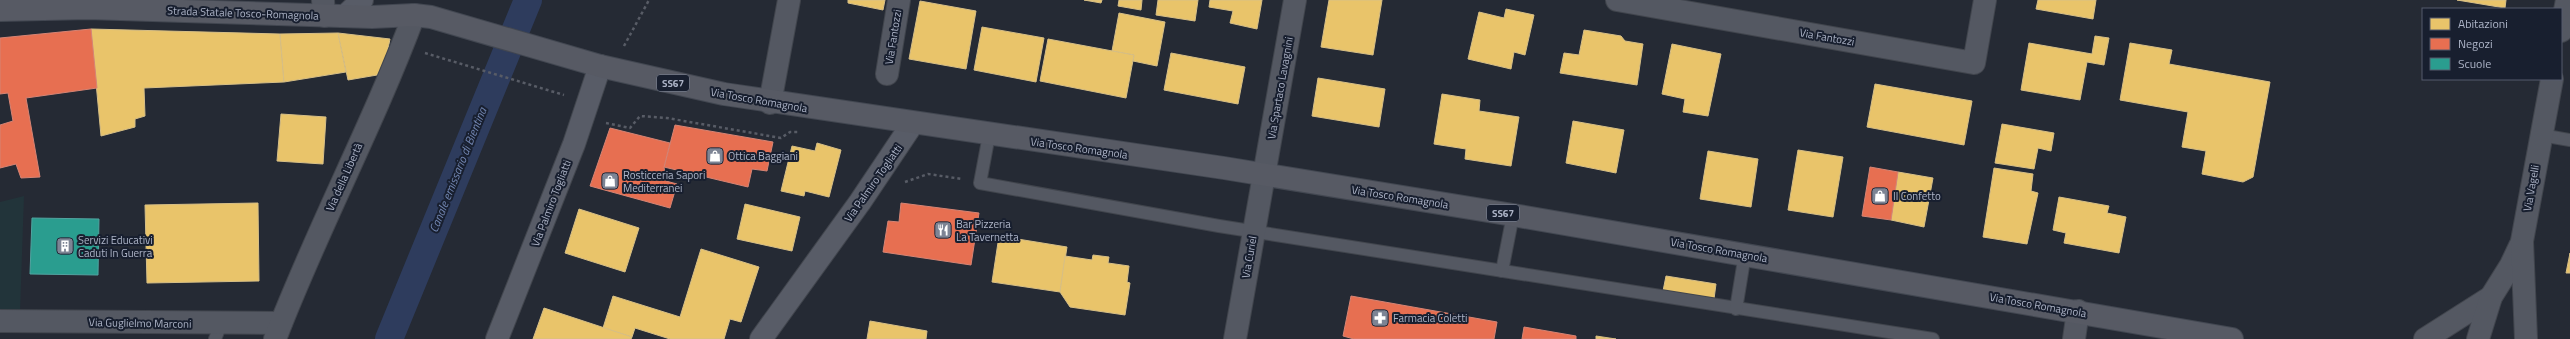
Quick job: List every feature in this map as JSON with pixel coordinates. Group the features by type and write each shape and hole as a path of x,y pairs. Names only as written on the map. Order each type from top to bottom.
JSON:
{"main road":[{"path":"331,11 362,0"},
{"name":"Strada Statale Tosco-Romagnola","path":"0,10 88,8 418,11"},
{"name":"Via Tosco Romagnola","path":"418,11 600,66 724,94 989,135 1262,174 1745,254 2232,339"},
{"name":"Via Palmiro Togliatti","path":"497,339 574,144 600,66"},
{"name":"Via Palmiro Togliatti","path":"761,339 860,202 913,123"}],"street":[{"path":"770,102 789,0"},
{"name":"Via Fantozzi","path":"887,74 899,0"},
{"name":"Via Spartaco Lavagnini","path":"1262,174 1268,156 1295,0"},
{"name":"Via Fantozzi","path":"1617,0 1974,63 1985,0"},
{"path":"2562,26 2567,0"},
{"name":"Via della Libertà","path":"278,331 418,11"},
{"name":"Via Vagelli","path":"2478,339 2491,297 2511,266 2522,241 2552,80"},
{"name":"Via Curiel","path":"1235,339 1254,231 1262,174"},
{"name":"Via Vagelli","path":"2522,241 2528,336"},
{"name":"Via Vagelli","path":"2425,339 2491,297"},
{"path":"2074,339 2078,311"},
{"name":"Via Guglielmo Marconi","path":"0,321 218,331 278,331"}],"lane":[{"path":"989,135 980,183 1254,231 1736,309 1933,339"},
{"path":"2541,135 2570,140"},
{"path":"1502,271 1513,215"},
{"path":"1736,309 1745,254"}],"path":[{"path":"624,46 649,0"},
{"path":"402,46 566,96"},
{"path":"602,123 630,128 640,116 667,118 781,138 790,132 806,132"}],"shaded area":[{"path":"24,196 20,313 0,312 0,202"}],"building: Abitazioni":[{"path":"848,0 885,0 883,10 848,3"},
{"path":"1084,0 1102,0 1101,3"},
{"path":"1119,0 1142,0 1141,10 1118,6"},
{"path":"1158,0 1198,0 1195,21 1156,15"},
{"path":"1210,0 1262,0 1257,29 1230,23 1233,11 1209,7"},
{"path":"1329,0 1382,0 1373,55 1321,47"},
{"path":"2038,0 2096,0 2093,19 2036,9"},
{"path":"2457,0 2506,0 2505,8"},
{"path":"920,1 976,11 966,69 909,59"},
{"path":"1506,9 1534,15 1525,55 1514,52 1511,69 1468,59 1479,12 1504,18"},
{"path":"1119,13 1165,22 1157,66 1133,61 1134,55 1112,51"},
{"path":"982,27 1044,38 1036,82 974,70"},
{"path":"91,29 280,34 284,82 144,88 145,116 135,119 135,127 101,136"},
{"path":"1584,30 1621,36 1625,41 1643,44 1637,85 1560,73 1564,53 1579,55"},
{"path":"338,33 346,72 284,82 280,34"},
{"path":"338,33 390,39 383,74 348,80"},
{"path":"2095,36 2109,38 2104,65 2087,62 2080,100 2021,90 2029,43 2092,54"},
{"path":"1048,39 1134,55 1126,98 1040,81"},
{"path":"2130,43 2172,50 2169,64 2270,82 2253,177 2243,182 2202,174 2206,151 2182,147 2188,112 2120,100"},
{"path":"1672,44 1721,54 1708,116 1683,112 1685,99 1662,94"},
{"path":"1171,53 1245,67 1238,104 1164,90"},
{"path":"1318,78 1385,89 1379,127 1312,116"},
{"path":"1875,84 1972,101 1964,145 1867,127"},
{"path":"1442,94 1480,100 1479,111 1519,117 1511,166 1465,159 1466,149 1434,144"},
{"path":"281,114 326,117 323,164 277,161"},
{"path":"1573,121 1624,130 1616,173 1566,163"},
{"path":"2002,124 2054,133 2051,151 2038,148 2034,169 1995,163"},
{"path":"817,143 841,150 829,197 805,191 804,196 781,191 792,146 815,151"},
{"path":"1798,150 1843,157 1833,217 1788,210"},
{"path":"1708,151 1758,159 1751,207 1700,199"},
{"path":"1994,168 2033,174 2031,191 2038,193 2027,244 1983,237"},
{"path":"1898,172 1933,178 1924,227 1891,220"},
{"path":"2059,197 2109,206 2107,213 2126,217 2119,253 2064,243 2066,233 2053,230"},
{"path":"258,203 259,281 147,283 145,205"},
{"path":"745,204 800,217 792,251 737,239"},
{"path":"579,209 639,228 625,272 565,253"},
{"path":"999,236 1067,247 1060,292 992,282"},
{"path":"701,249 759,267 741,322 730,319 724,339 670,339 635,328 632,337 603,328 613,296 680,317"},
{"path":"2570,253 2570,273 2566,273"},
{"path":"1093,255 1109,257 1108,263 1129,266 1127,282 1130,283 1125,315 1070,307 1060,292 1065,256 1092,260"},
{"path":"1666,276 1716,284 1714,299 1663,291"},
{"path":"544,308 632,337 631,339 533,339"},
{"path":"870,321 927,331 926,339 867,339"},
{"path":"1596,336 1616,339 1596,339"}],"building: Negozi":[{"path":"91,29 97,88 26,98 40,177 21,178 16,164 0,168 0,125 13,121 8,93 0,94 0,38"},
{"path":"675,125 773,142 767,171 752,169 748,187 664,167"},
{"path":"610,128 670,143 664,167 666,181 677,184 670,208 590,186"},
{"path":"1870,167 1898,172 1891,220 1862,216"},
{"path":"901,203 979,213 971,265 883,252 888,221 899,222"},
{"path":"1351,296 1497,322 1494,339 1354,339 1343,336"},
{"path":"1524,327 1576,336 1576,339 1522,339"}],"building: Scuole":[{"name":"Servizi Educativi Caduti In Guerra","path":"32,218 99,219 98,275 30,274"}],"waterway":[{"name":"Canale emissario di Bientina","path":"389,339 528,0"}],"place":[{"name":"Ottica Baggiani","path":"715,156"},
{"name":"Rosticceria Sapori Mediterranei","path":"610,181"},
{"name":"Il Confetto","path":"1880,196"},
{"name":"Bar Pizzeria La Tavernetta","path":"943,230"},
{"name":"Servizi Educativi Caduti In Guerra","path":"65,246"},
{"name":"Farmacia Coletti","path":"1380,318"}]}
